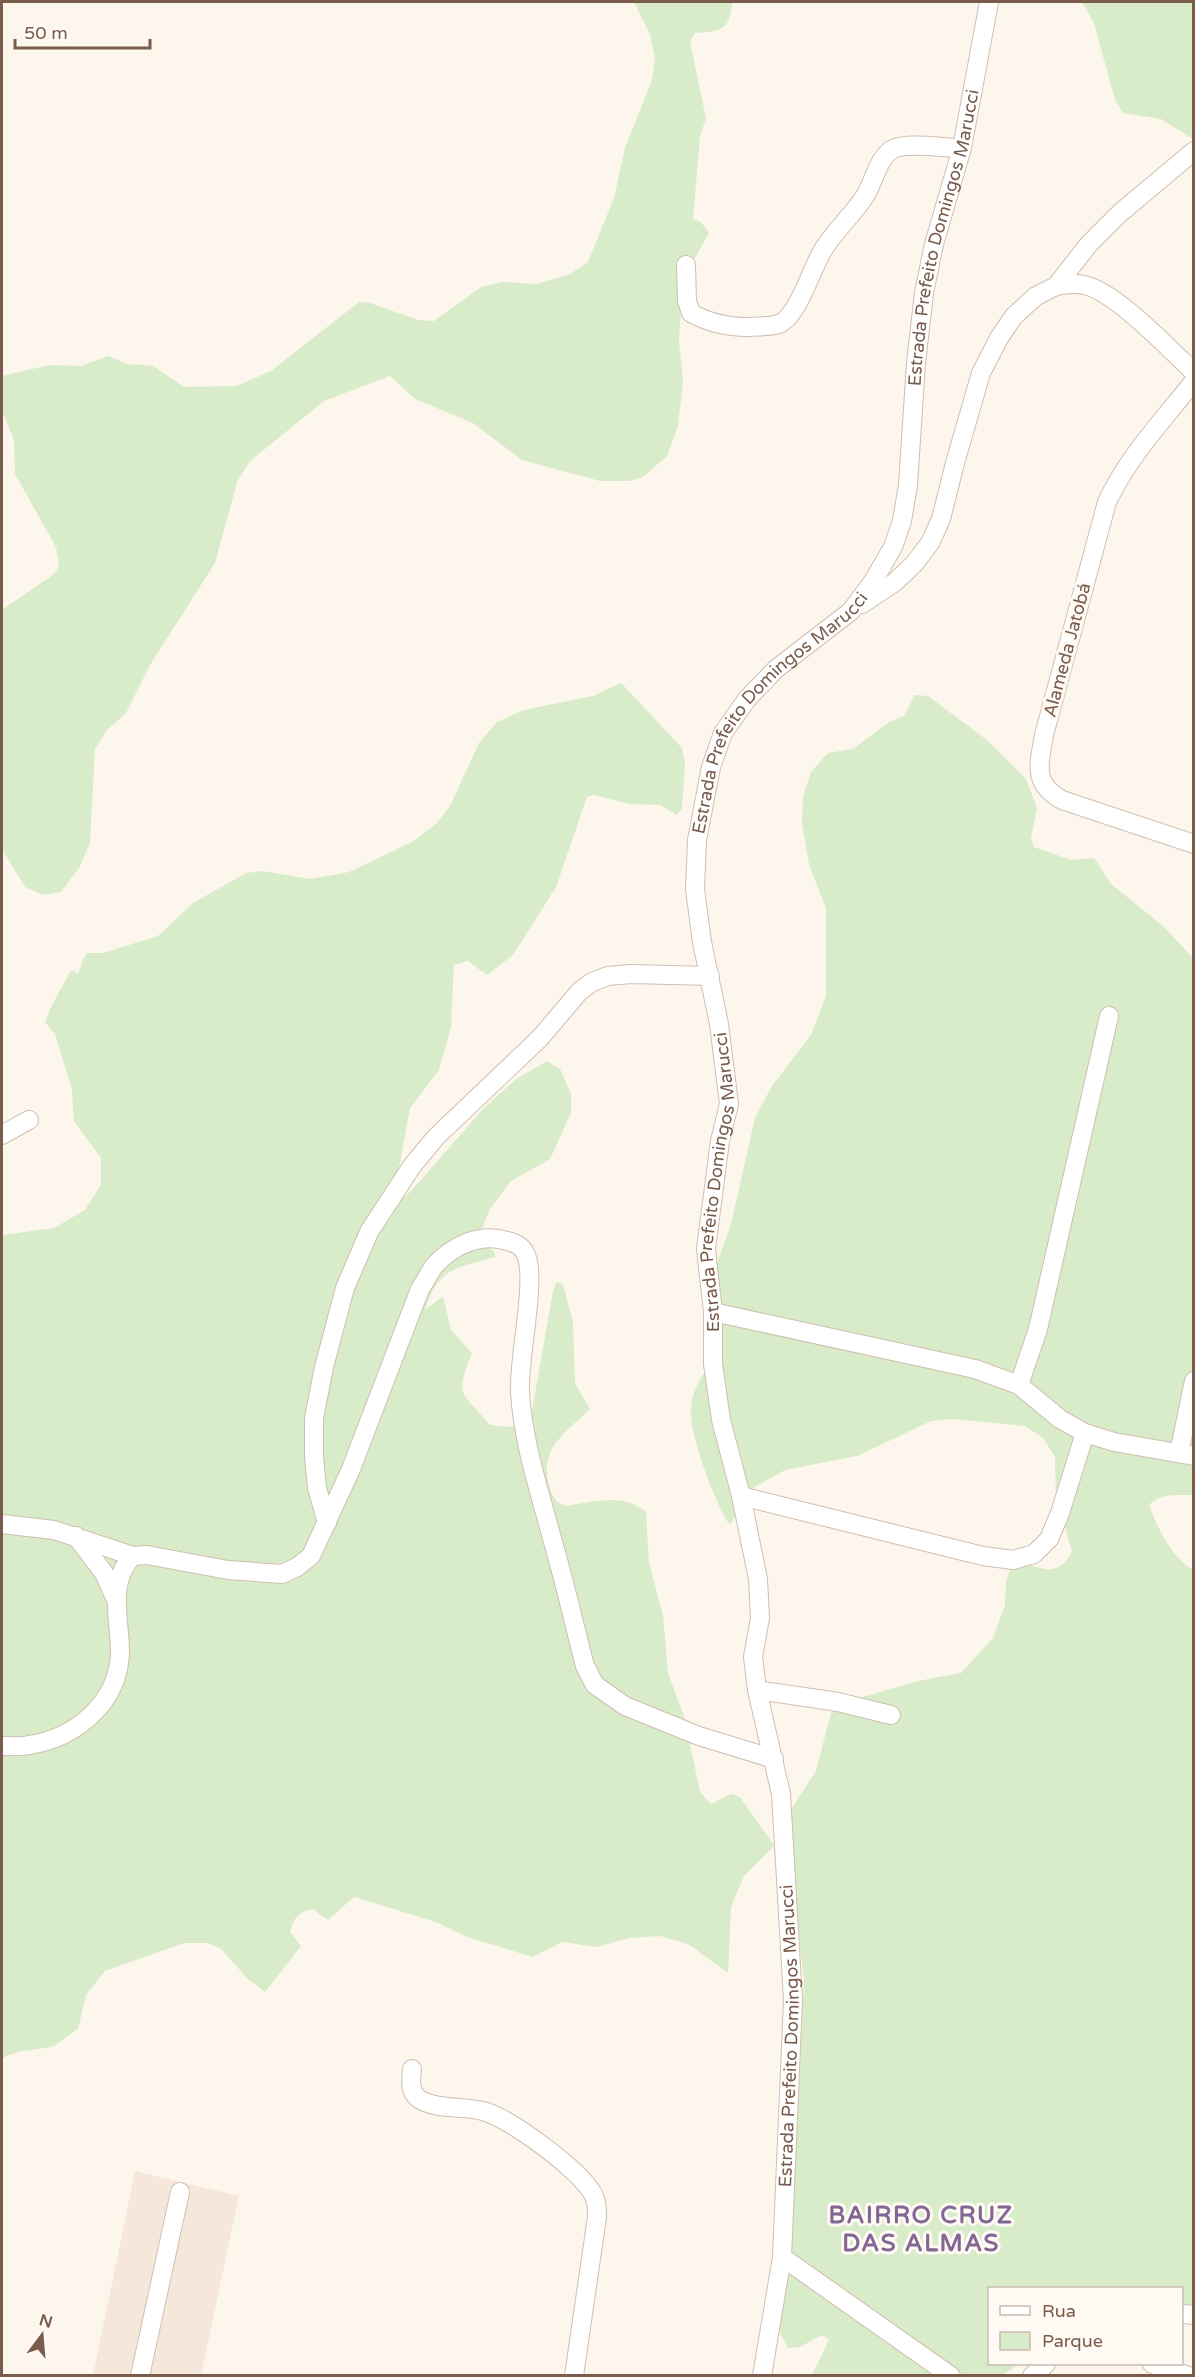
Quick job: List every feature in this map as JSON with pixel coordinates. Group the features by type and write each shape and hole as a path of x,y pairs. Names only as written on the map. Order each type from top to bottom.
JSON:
{"street":[{"name":"Estrada Prefeito Domingos Marucci","path":"762,2376 782,2257 794,2000 781,1794 757,1690 753,1657 760,1618 758,1579 720,1409 713,1364 712,1312 706,1249 720,1142 729,1104 719,1024 702,942 695,890 697,840 711,767 723,733 747,699 776,669 850,612 872,583 893,547 902,521 908,485 916,363 924,292 934,244 962,148 989,2"},
{"path":"687,266 687,302 691,313 714,324 743,327 780,324 794,309 814,266 831,238 865,195 887,154 905,146 962,148"},
{"path":"1056,286 1089,244 1120,213 1194,151"},
{"path":"850,612 896,582 930,543 941,519 981,373 999,338 1014,316 1036,296 1056,286 1072,283 1086,285 1112,300 1194,372"},
{"name":"Alameda Jatobá","path":"1194,381 1134,456 1117,481 1107,502 1044,735 1039,772 1045,787 1062,800 1194,844"},
{"path":"327,1523 317,1488 314,1457 314,1418 324,1367 345,1288 369,1232 412,1166 436,1137 540,1038 579,992 592,981 608,976 632,974 710,976"},
{"path":"1019,1385 1038,1329 1109,1016"},
{"path":"2,1135 29,1120"},
{"path":"2,1524 33,1526 76,1536 134,1556 147,1555 228,1570 282,1574 297,1567 311,1556 327,1523 355,1458 420,1289 434,1266 454,1248 468,1242 483,1238 501,1239 517,1244 524,1250 528,1260 531,1278 520,1364 520,1393 532,1466 585,1666 595,1684 625,1706 699,1736 774,1759"},
{"path":"712,1312 975,1368 1019,1385 1060,1419 1085,1433 1114,1442 1186,1454 1194,1381"},
{"path":"741,1496 983,1556 1013,1560 1034,1554 1050,1539 1085,1433"},
{"path":"76,1536 104,1573 116,1600"},
{"path":"2,1746 28,1746 55,1739 84,1724 100,1707 114,1684 120,1654 116,1600 121,1574 134,1556"},
{"path":"757,1690 827,1700 891,1715"},
{"path":"412,2069 411,2086 414,2094 420,2099 430,2104 486,2112 504,2121 533,2139 571,2170 595,2197 597,2217 574,2376"},
{"path":"140,2376 180,2192"},
{"path":"782,2257 951,2376"},
{"path":"1032,2376 1045,2365"},
{"path":"1155,2365 1189,2376"}],"shaded area":[{"path":"135,2171 239,2196 201,2375 93,2376"}],"green space":[{"path":"634,2 732,2 729,18 723,27 712,32 695,33 690,42 706,118 700,137 693,219 701,222 709,233 690,267 681,306 679,340 683,382 678,426 667,456 643,477 630,481 600,481 522,460 473,423 415,399 390,376 324,401 250,461 237,482 215,563 150,665 126,713 107,730 95,749 90,843 79,868 61,892 43,895 25,887 2,849 2,610 54,574 59,566 56,547 15,474 14,440 2,411 2,376 49,365 81,366 109,356 127,364 153,366 184,387 237,386 271,371 359,302 370,303 418,320 434,321 481,287 503,282 537,284 570,274 588,262 614,198 625,148 652,80 655,59 650,34"},
{"path":"1082,2 1193,2 1193,139 1161,119 1123,113 1115,100 1094,23"},
{"path":"621,683 682,748 685,764 682,808 677,815 660,805 629,804 594,795 587,797 556,887 513,955 487,975 468,961 454,965 451,1027 439,1070 410,1108 393,1201 399,1202 412,1190 484,1108 516,1079 547,1061 560,1069 571,1094 571,1113 550,1159 511,1181 490,1209 478,1238 495,1252 495,1257 459,1267 443,1277 430,1296 425,1310 443,1296 451,1330 472,1353 462,1386 467,1399 490,1425 517,1426 531,1416 553,1291 557,1282 563,1284 573,1323 575,1383 590,1409 564,1434 551,1451 547,1472 551,1492 556,1500 565,1506 617,1500 637,1506 646,1512 649,1562 663,1616 668,1673 685,1719 700,1792 711,1804 731,1794 740,1797 774,1845 782,1823 816,1771 832,1709 842,1703 918,1681 961,1673 993,1638 1005,1605 1006,1581 1012,1565 1021,1561 1044,1569 1056,1568 1062,1565 1072,1551 1056,1498 1055,1457 1043,1438 1025,1426 952,1419 931,1421 857,1456 785,1470 753,1488 730,1525 717,1501 704,1467 693,1432 691,1406 696,1389 710,1364 704,1343 709,1322 712,1277 731,1224 755,1118 772,1086 811,1035 826,996 826,908 809,865 802,823 803,796 811,772 828,753 853,749 889,722 904,716 915,695 928,696 987,740 1026,779 1037,808 1031,838 1034,847 1071,860 1094,858 1111,884 1163,926 1193,958 1193,1495 1158,1498 1149,1505 1161,1533 1172,1550 1193,1570 1193,2315 1183,2311 1183,2287 988,2287 988,2365 1018,2365 1003,2375 812,2375 829,2340 822,2335 800,2347 788,2348 778,2329 791,2204 804,1980 793,1884 784,1857 774,1846 744,1876 731,1907 728,1973 688,1944 660,1936 629,1938 597,1947 562,1942 533,1957 467,1937 436,1922 354,1897 328,1920 313,1909 297,1916 290,1932 301,1946 265,1992 248,1979 221,1949 208,1943 184,1943 105,1971 86,1995 78,2029 52,2047 17,2052 2,2058 2,1235 54,1228 85,1210 101,1185 101,1158 74,1121 72,1090 55,1034 45,1022 50,1009 71,970 78,974 86,953 103,953 158,936 193,903 246,873 262,871 310,879 349,872 414,841 437,823 450,806 479,743 497,722 524,710 593,696"}],"district":[{"name":"BAIRRO CRUZ DAS ALMAS","path":"921,2229"}]}
